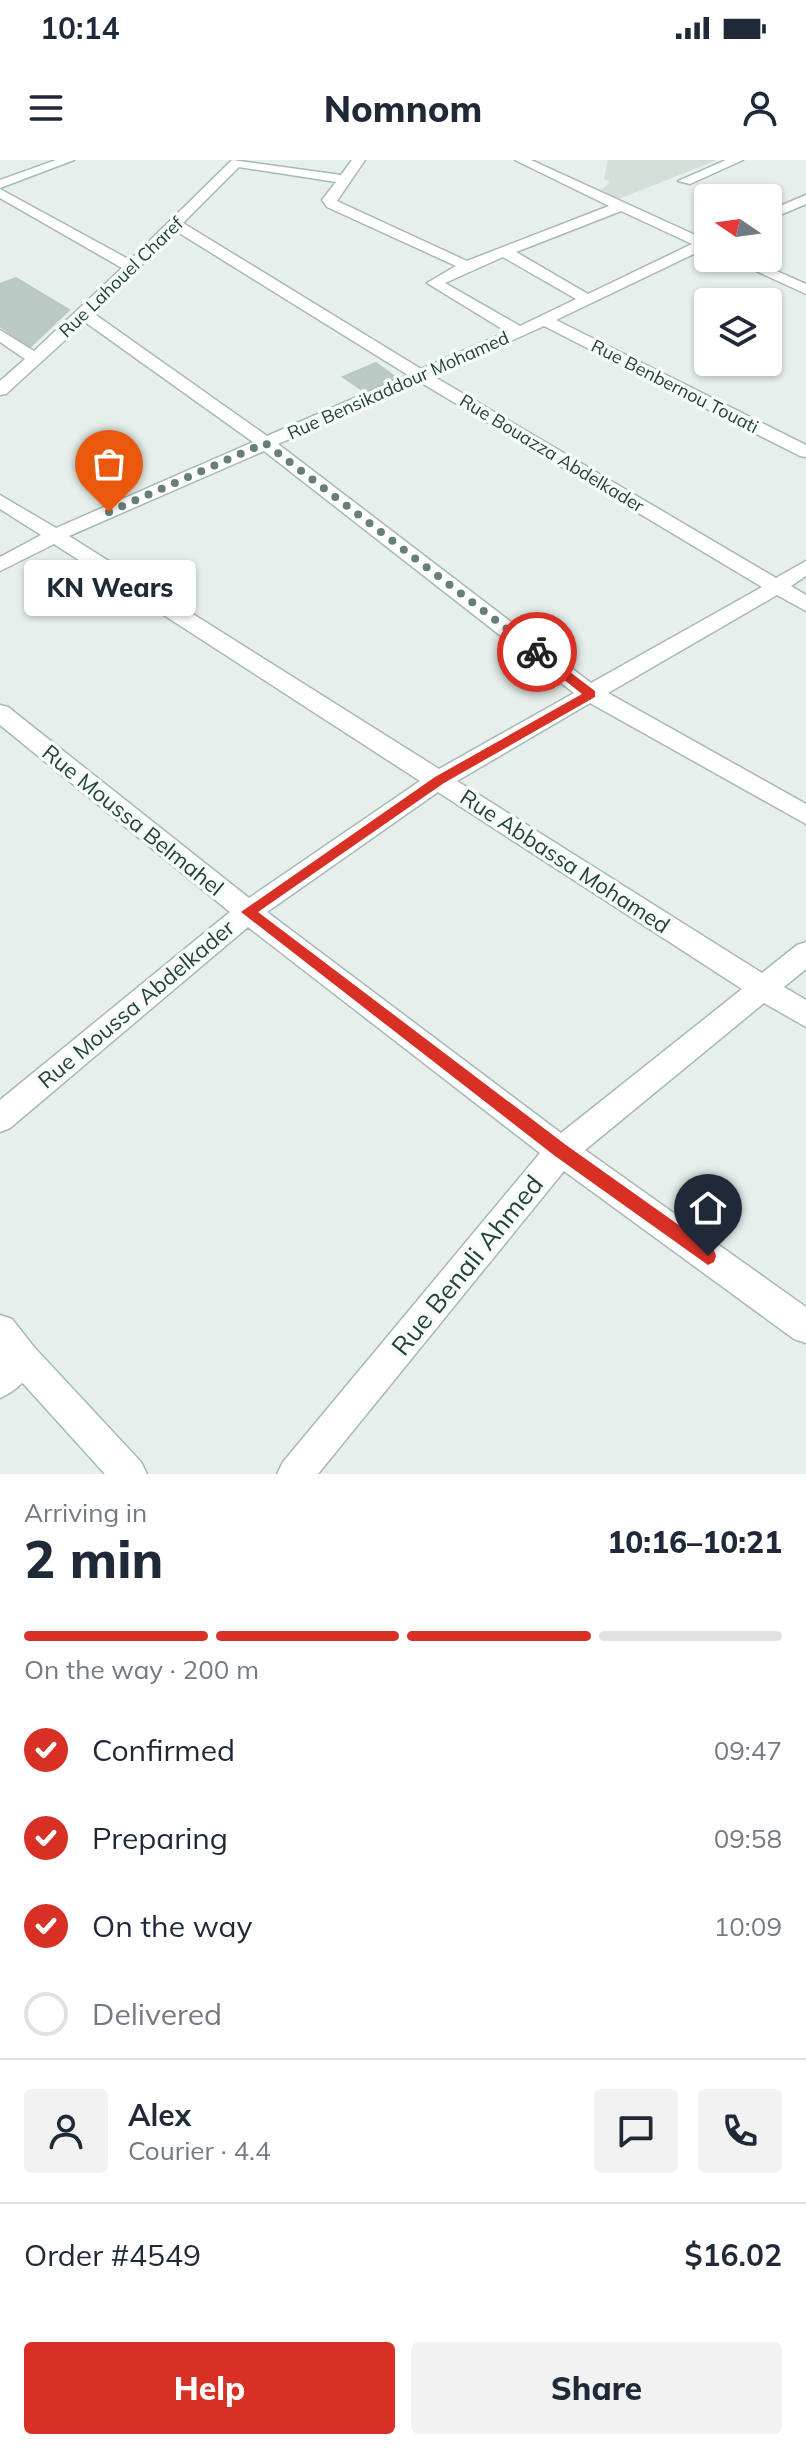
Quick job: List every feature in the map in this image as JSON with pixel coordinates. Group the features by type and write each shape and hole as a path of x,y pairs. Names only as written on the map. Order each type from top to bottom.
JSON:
{"street":[{"path":"0,170 29,160"},
{"path":"0,184 68,160"},
{"path":"359,160 329,200 332,204 467,266"},
{"path":"521,160 694,238"},
{"path":"685,181 737,160"},
{"path":"237,161 344,179"},
{"name":"Rue Lahouel Charef","path":"0,390 84,314 237,161"},
{"path":"0,193 132,267"},
{"path":"782,210 806,199"},
{"path":"519,332 434,283 467,266 621,206"},
{"name":"Rue Bouazza Abdelkader","path":"176,225 420,375 806,604"},
{"name":"Rue Bensikaddour Mohamed","path":"0,565 56,535 519,332 694,250"},
{"path":"505,252 588,300"},
{"path":"766,272 806,290"},
{"path":"84,314 265,443 591,694 806,815"},
{"name":"Rue Benbernou Touati","path":"544,320 806,452"},
{"path":"0,335 34,358"},
{"name":"Rue Abbassa Mohamed","path":"0,501 806,1015"},
{"name":"Rue Moussa Abdelkader","path":"0,1118 248,912 439,780 806,567"},
{"name":"Rue Moussa Belmahel","path":"0,713 248,912 561,1151 806,1327"},
{"name":"Rue Benali Ahmed","path":"295,1474 561,1151 806,953"},
{"path":"0,1331 11,1370 129,1474"}],"shaded area":[{"path":"608,160 717,160 619,199 601,190 610,182 604,179"}],"building":[{"path":"16,278 69,310 30,347 0,326 0,284"},
{"path":"376,363 399,380 367,393 343,377"}],"way so far":[{"path":"109,512 265,443 537,652"}],"place":[{"name":"KN Wears","path":"109,512"}],"route":[{"path":"537,652 591,694 439,780 248,912 561,1151 708,1256"}]}
